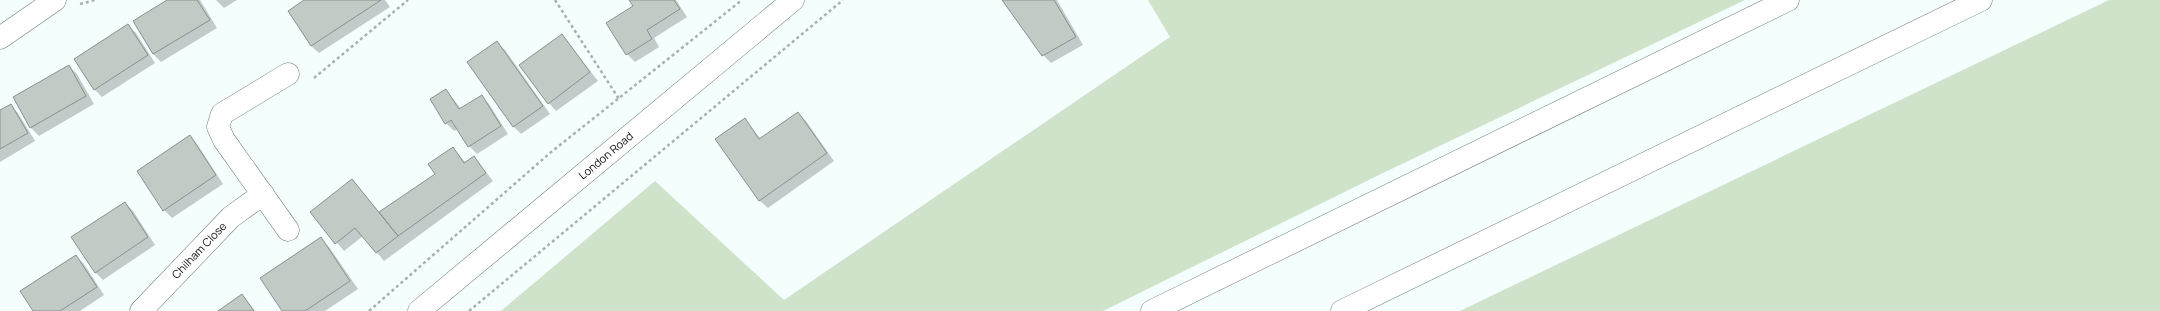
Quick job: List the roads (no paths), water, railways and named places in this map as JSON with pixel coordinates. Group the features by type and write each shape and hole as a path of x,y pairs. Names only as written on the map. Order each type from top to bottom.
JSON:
{"main road":[{"path":"0,38 55,0"},
{"name":"London Road","path":"419,311 793,0"},
{"path":"1152,311 1788,0"},
{"path":"1342,311 1981,0"},
{"path":"288,74 222,114 218,127 224,140 288,230"},
{"name":"Chilham Close","path":"141,311 230,217 263,194"}]}
